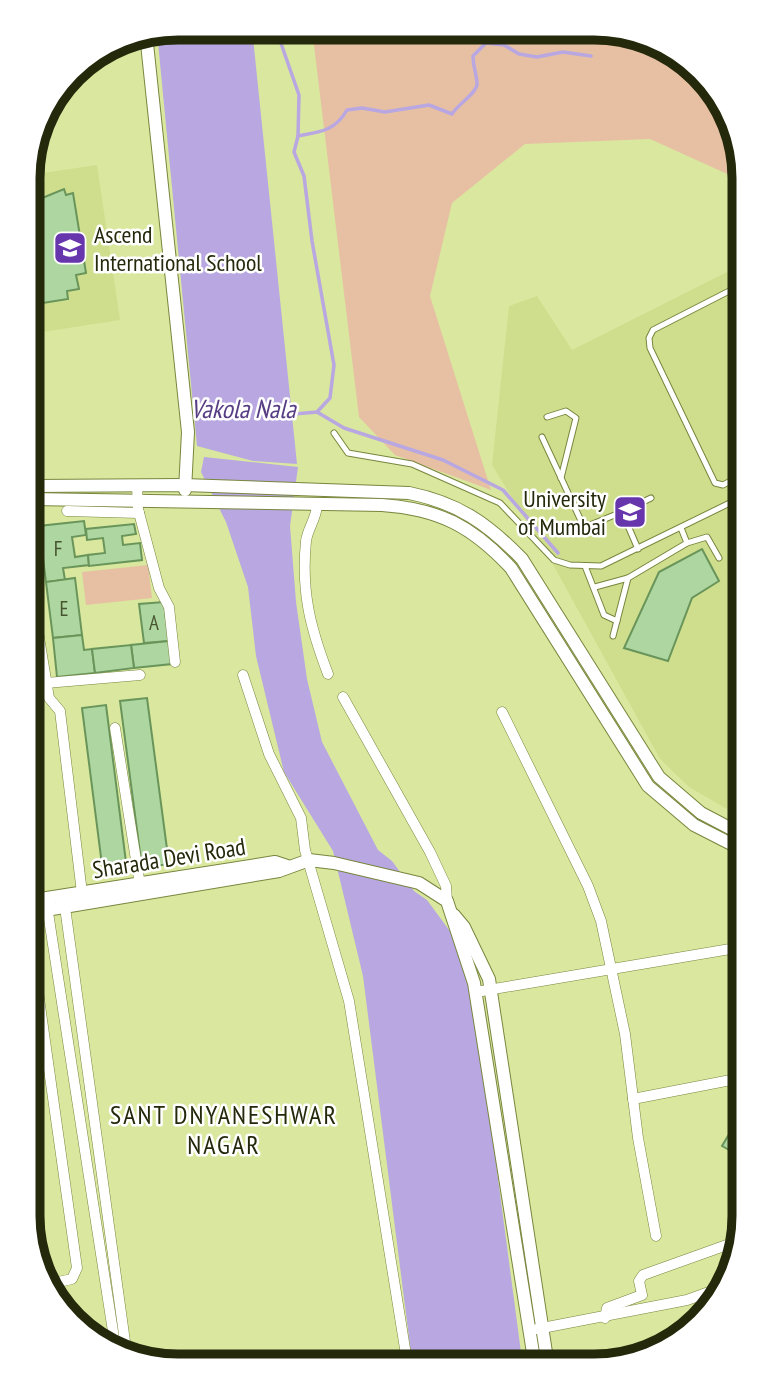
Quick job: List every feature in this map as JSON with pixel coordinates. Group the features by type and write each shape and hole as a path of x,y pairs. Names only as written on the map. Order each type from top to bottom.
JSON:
{"street":[{"path":"147,44 188,432 184,485 186,500"},
{"path":"137,485 138,507 159,588 169,607 174,662"},
{"path":"40,486 203,485 409,493 441,500 463,510 505,542 522,559 544,604 648,786 694,825 731,844"},
{"path":"40,502 67,510 99,506 138,507 186,500 411,507 456,522 496,552 544,604 659,777 701,813 731,829"},
{"path":"316,504 317,514 306,538 304,592 313,636 328,674"},
{"path":"40,645 50,702 60,711 82,893"},
{"path":"46,683 141,675"},
{"path":"243,675 269,754 301,818 309,860 349,1001 406,1354"},
{"path":"343,697 430,852 446,886 449,906"},
{"path":"502,712 588,886 601,921 612,967 656,1236"},
{"path":"115,728 140,885"},
{"path":"309,860 334,863 419,884 449,906 464,926 475,965 476,992 515,1235 536,1329 545,1354"},
{"name":"Sharada Devi Road","path":"42,903 64,901 82,893 140,885 162,886 275,862 287,866 309,860"},
{"path":"105,1245 64,901 162,886"},
{"path":"42,903 54,949 105,1245 125,1342"},
{"path":"54,949 70,946"},
{"path":"476,992 731,949"},
{"path":"475,965 491,989 523,1191 529,1232 536,1329 534,1354"},
{"path":"40,1006 77,1268 72,1279 58,1281"},
{"path":"488,1060 502,1057"},
{"path":"633,1099 731,1080"},
{"path":"509,1194 523,1191"},
{"path":"515,1235 529,1232"},
{"path":"646,1309 639,1281 643,1275 728,1244"},
{"path":"536,1329 605,1318 687,1300 708,1292"},
{"path":"605,1318 607,1308 642,1295"}],"lane":[{"path":"732,290 653,330 649,338 650,348 715,483 723,485 732,480"},
{"path":"547,417 566,411 576,418 561,478"},
{"path":"334,433 348,453 412,464 500,503 554,560 585,566 601,566 732,502"},
{"path":"542,438 582,523 590,525 651,498"},
{"path":"622,512 638,548"},
{"path":"681,528 687,543"},
{"path":"595,587 628,578 687,543 707,537 719,558"},
{"path":"585,566 604,615 617,621"},
{"path":"613,636 628,578"}],"shaded area":[{"path":"313,40 593,40 638,48 655,55 685,75 697,87 717,117 727,143 732,176 650,139 525,144 452,203 430,296 491,490 395,455 359,417"},
{"name":"Ascend International School","path":"97,165 120,320 40,332 40,173"},
{"name":"University of Mumbai","path":"732,270 731,811 689,787 660,759 550,559 492,465 509,306 537,296 572,350"},
{"path":"148,565 152,598 86,605 82,572"}],"water":[{"name":"Vakola Nala","path":"253,40 297,464 253,461 197,446 158,41"},
{"path":"204,457 298,467 290,526 296,602 307,679 322,742 378,850 392,861 414,891 427,900 455,938 475,1005 521,1354 411,1354 363,976 333,851 284,772 256,656 248,587 226,522 201,472"}],"building":[{"path":"64,189 66,195 73,193 86,273 76,275 79,289 67,291 68,299 40,303 40,199"},
{"path":"84,521 86,535 72,537 75,557 88,555 89,565 63,568 65,580 46,582 40,526"},
{"path":"134,524 136,534 122,536 123,545 140,543 142,560 89,566 88,555 105,553 103,538 87,540 86,529"},
{"path":"702,549 719,581 692,598 668,661 624,648 659,572"},
{"path":"75,578 82,635 53,638 46,582"},
{"path":"164,602 169,641 144,643 139,604"},
{"path":"82,635 84,650 92,649 95,673 57,677 53,638"},
{"path":"169,641 172,664 134,668 131,645"},
{"path":"131,645 134,668 95,673 92,649"},
{"path":"147,698 169,864 142,868 120,701"},
{"path":"106,705 127,870 103,873 82,708"},
{"path":"731,1131 731,1151 722,1146"}],"waterway":[{"path":"280,40 299,95 298,136"},
{"path":"294,414 317,412 330,398 334,365 312,241 304,176 294,152 298,136 320,132 332,126 347,110 362,108 385,112 429,105 452,114 476,87 473,56 486,43 504,45 519,54 537,57 563,52 591,56"},
{"path":"317,412 344,428 443,460 503,490 558,553"}],"place":[{"name":"Ascend International School","path":"70,248"},
{"name":"University of Mumbai","path":"630,512"}],"district":[{"name":"SANT DNYANESHWAR NAGAR","path":"224,1129"}]}
